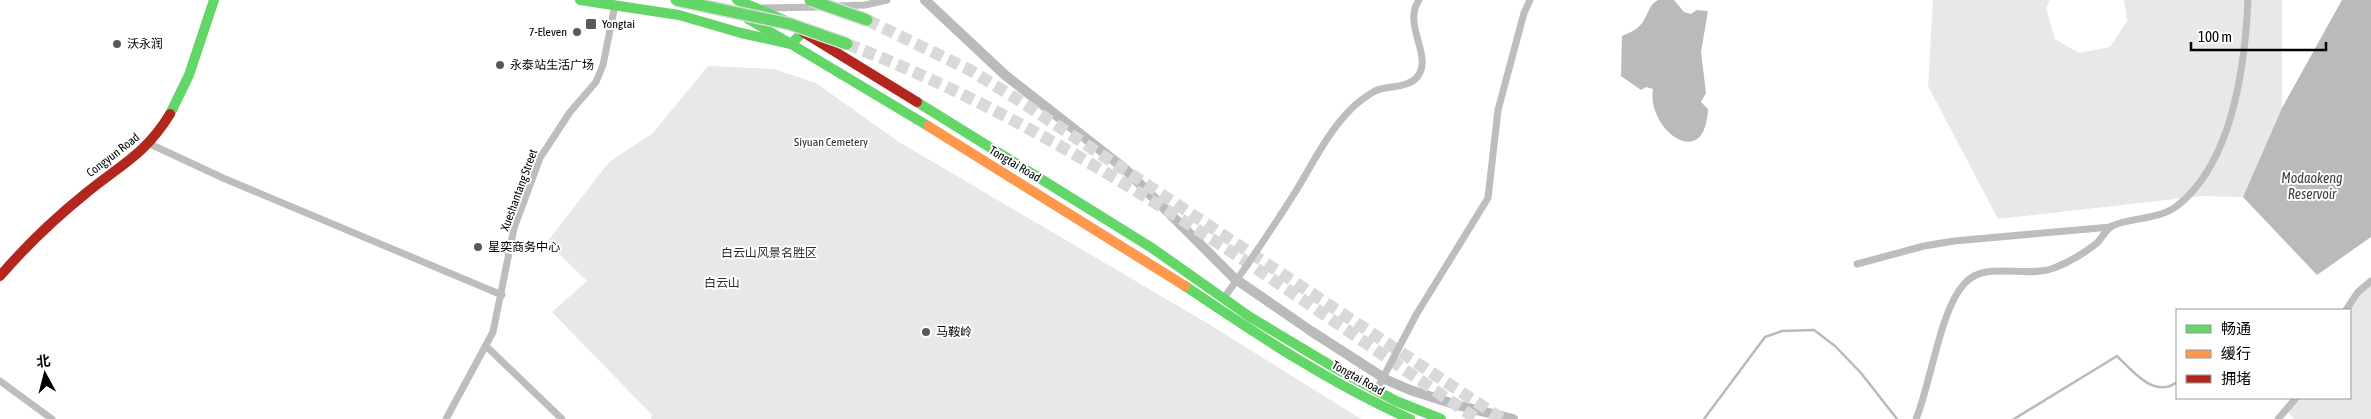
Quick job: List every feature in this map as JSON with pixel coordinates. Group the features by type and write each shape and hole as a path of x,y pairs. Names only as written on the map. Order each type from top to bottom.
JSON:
{"main road":[{"name":"Congyun Road","path":"0,276 56,220 150,144 182,97 214,0"},
{"name":"Tongtai Road","path":"580,0 679,16 791,44 1136,254 1226,314 1323,374 1369,400 1410,419"},
{"path":"675,0 790,24 847,44"},
{"path":"675,0 737,14 760,24 791,44 803,32"},
{"name":"Tongtai Road","path":"737,0 760,8 790,24 1062,191 1152,248 1267,327 1376,391 1415,410 1441,419"},
{"path":"745,0 760,8 759,27 754,33 749,35"},
{"path":"810,0 867,20"}],"street":[{"path":"760,8 887,0"},
{"path":"1224,298 1270,231 1324,142 1352,108 1376,91 1402,86 1417,77 1423,62 1414,23 1415,6 1419,0"},
{"path":"1376,391 1416,315 1488,198 1498,110 1524,13 1530,0"},
{"path":"1858,264 1924,246 1954,241 2111,226 2148,218 2176,206 2206,176 2222,142 2232,109 2246,31 2248,0"},
{"name":"Xueshantang Street","path":"446,419 494,332 514,228 540,158 570,112 596,82 602,65 615,5"},
{"path":"150,144 223,178 502,295"},
{"path":"1916,419 1951,301 1964,283 1976,274 2050,269 2075,257 2096,243 2111,226"},
{"path":"2347,309 2358,292 2371,282"},
{"path":"486,346 562,419"},
{"path":"0,381 52,419"},
{"path":"2278,419 2295,399"}],"green space":[{"path":"1933,0 2050,0 2046,8 2055,39 2079,53 2110,47 2127,21 2124,0 2282,0 2282,108 2243,197 2201,196 1998,219 1928,86"},
{"name":"白云山","path":"708,66 774,69 816,83 899,142 1207,323 1361,419 651,419 652,415 552,312 587,281 547,242 609,162 653,133"},
{"path":"2371,281 2371,419 2294,419 2287,411 2295,399 2351,399 2351,309 2347,309"}],"water":[{"path":"1658,0 1674,0 1684,12 1691,14 1697,10 1708,11 1701,52 1706,93 1701,102 1708,109 1704,128 1697,139 1687,142 1677,138 1667,130 1658,118 1653,104 1653,89 1646,87 1641,90 1621,76 1622,36 1640,25 1651,6"},
{"name":"Modaokeng Reservoir","path":"2342,0 2371,0 2371,237 2317,275 2243,197 2282,108"}],"waterway":[{"path":"925,0 1005,75 1125,169 1234,278 1387,380 1410,390 1457,405 1513,419"},
{"path":"1704,419 1765,337 1782,331 1814,330 1835,346 1861,373 1897,419"},
{"path":"2014,419 2117,356 2144,381 2152,385 2160,387 2176,382"}],"tunnel":[{"path":"867,20 970,70 1020,101 1502,419"},
{"path":"847,44 932,80 1014,121 1094,165 1249,264 1477,419"}],"traffic: fast":[{"path":"170,114 189,75 214,0"},
{"path":"580,0 679,15 741,33 791,44 928,126"},
{"path":"676,0 790,24 847,44"},
{"path":"737,0 784,20"},
{"path":"810,0 867,20"},
{"path":"748,19 791,44 803,32"},
{"path":"917,102 1152,248 1250,317 1335,368 1396,401 1441,419"},
{"path":"1185,286 1322,374 1410,419"}],"traffic: slow":[{"path":"928,126 1185,286"}],"traffic: jam":[{"path":"803,32 917,102"},
{"path":"0,276 30,243 62,213 141,150 161,128 170,114"}],"place":[{"name":"Yongtai","path":"591,24"},
{"name":"7-Eleven","path":"577,32"},
{"name":"沃永润","path":"117,44"},
{"name":"永泰站生活广场","path":"500,65"},
{"name":"星奕商务中心","path":"478,247"},
{"name":"马鞍岭","path":"926,332"}],"park label":[{"name":"Siyuan Cemetery","path":"831,142"},
{"name":"白云山风景名胜区","path":"769,253"}]}
